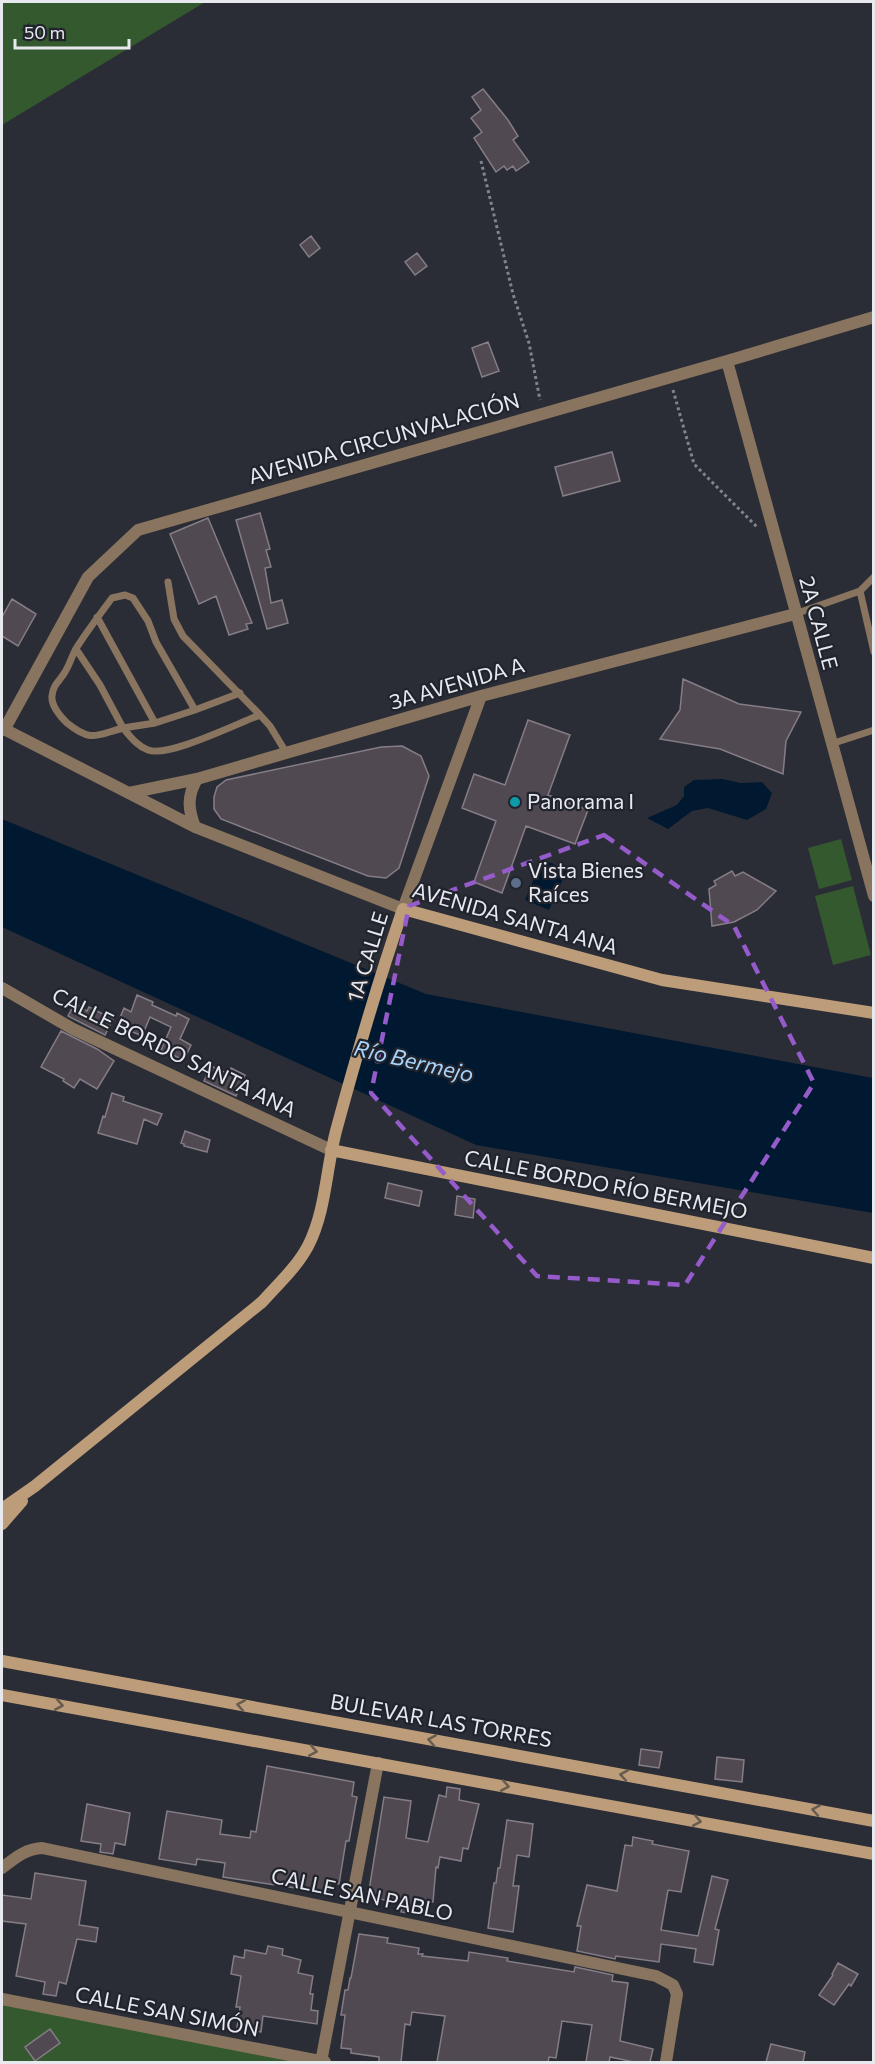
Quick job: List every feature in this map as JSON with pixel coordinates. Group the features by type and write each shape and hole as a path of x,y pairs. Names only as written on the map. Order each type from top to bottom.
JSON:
{"main road":[{"name":"1A CALLE","path":"35,1486 262,1302 290,1272 308,1246 321,1209 331,1150 346,1096 403,909"},
{"name":"AVENIDA SANTA ANA","path":"403,909 662,980 873,1013"},
{"name":"CALLE BORDO RÍO BERMEJO","path":"331,1150 873,1258"},
{"path":"2,1509 35,1486"},
{"path":"2,1524 35,1486"},
{"name":"BULEVAR LAS TORRES","path":"2,1661 873,1821"},
{"path":"2,1695 873,1854"}],"street":[{"name":"AVENIDA CIRCUNVALACIÓN","path":"3,729 88,577 138,530 873,317"},
{"name":"2A CALLE","path":"727,361 873,896"},
{"name":"3A AVENIDA A","path":"129,793 197,779 481,696 795,614"},
{"name":"1A CALLE","path":"403,909 481,696"},
{"name":"AVENIDA SANTA ANA","path":"3,729 195,827 403,909"},
{"path":"195,827 188,810 190,790 197,779"},
{"name":"CALLE BORDO SANTA ANA","path":"2,988 73,1029 331,1150"},
{"path":"322,2062 378,1762"},
{"name":"CALLE SAN PABLO","path":"2,1868 20,1853 32,1848 42,1848 656,1976 673,1985 677,1994 666,2062"},
{"name":"CALLE SAN SIMÓN","path":"2,1999 322,2062"}],"lane":[{"path":"795,614 860,591 873,578"},
{"path":"168,582 174,619 183,636 270,726 287,754"},
{"path":"860,591 873,652"},
{"path":"195,710 156,642 148,621 133,598 125,595 112,598 98,617 76,649 64,675 54,685 51,699 57,713 86,736 99,736 155,723 195,710 240,693"},
{"path":"98,617 155,723"},
{"path":"76,649 100,684 123,729 136,743 150,751 165,750 215,735 260,715"},
{"path":"831,744 873,730"}],"path":[{"path":"481,161 513,294 529,343 543,414"},
{"path":"670,377 694,464 761,531"}],"highlighted area":[{"path":"604,835 734,926 814,1083 685,1285 537,1276 371,1093 409,906"}],"green space":[{"path":"2,2 205,2 2,125"},
{"path":"841,839 852,880 819,889 808,848"},
{"path":"853,886 871,955 833,965 815,896"},
{"path":"2,2000 313,2062 2,2062"}],"water":[{"path":"722,779 741,783 762,782 772,793 766,809 747,820 708,808 692,811 668,829 647,818 677,805 684,796 684,787 694,780"},
{"name":"Río Bermejo","path":"2,819 426,994 873,1078 873,1213 476,1145 2,927"},
{"path":"542,859 567,870 549,910 525,900"}],"building":[{"path":"483,89 508,120 518,136 513,140 529,162 516,171 513,166 507,170 504,166 496,172 474,138 482,132 471,118 481,110 472,97"},
{"path":"311,236 320,248 309,257 300,245"},
{"path":"417,253 427,266 415,275 405,262"},
{"path":"488,342 499,371 482,377 472,348"},
{"path":"612,452 620,481 563,496 555,467"},
{"path":"260,513 270,549 266,550 271,567 265,568 271,603 282,600 288,623 267,629 236,520"},
{"path":"208,518 252,623 246,624 248,629 229,635 216,596 199,604 170,534"},
{"path":"12,599 36,614 18,646 2,636 2,617"},
{"path":"683,679 739,704 801,712 786,741 783,774 720,749 660,739 680,710"},
{"name":"Panorama I","path":"528,720 570,735 548,795 588,810 575,844 526,826 502,893 474,882 496,821 462,808 474,774 505,785"},
{"path":"402,746 421,756 429,776 399,868 386,878 368,876 221,819 214,809 217,787 226,780 381,747"},
{"path":"732,871 735,876 743,872 776,891 757,910 734,922 712,926 709,889 716,885 714,881"},
{"path":"137,995 153,1002 152,1005 189,1019 180,1039 191,1045 184,1060 161,1050 171,1027 150,1017 142,1036 117,1025 124,1008 131,1012"},
{"path":"75,1003 87,1011 89,1007 113,1019 105,1035 68,1016"},
{"path":"61,1031 97,1049 114,1061 97,1089 80,1079 74,1088 63,1081 64,1079 41,1067"},
{"path":"211,1066 228,1074 231,1068 245,1075 236,1096 204,1081"},
{"path":"112,1093 124,1097 123,1101 162,1114 157,1125 144,1119 137,1144 98,1133"},
{"path":"185,1131 210,1140 207,1152 184,1146 181,1143"},
{"path":"388,1183 422,1191 419,1206 385,1198"},
{"path":"457,1196 475,1199 473,1218 455,1215"},
{"path":"641,1749 662,1752 659,1768 639,1765"},
{"path":"717,1757 744,1760 742,1782 715,1779"},
{"path":"267,1766 354,1782 352,1796 357,1797 349,1841 346,1841 339,1884 330,1883 328,1893 223,1877 225,1863 197,1859 196,1865 159,1859 167,1811 222,1820 220,1834 250,1838 251,1831 256,1832"},
{"path":"447,1787 460,1789 459,1800 479,1804 468,1849 463,1848 461,1861 440,1857 438,1868 436,1867 433,1902 415,1900 413,1914 401,1912 402,1903 368,1897 384,1797 411,1801 406,1838 428,1842 439,1795 446,1797"},
{"path":"87,1804 130,1813 125,1845 115,1843 113,1854 100,1852 101,1844 81,1841"},
{"path":"507,1820 533,1824 529,1857 517,1855 513,1886 519,1886 513,1932 488,1928 494,1883 496,1883 498,1868 500,1868"},
{"path":"633,1837 653,1841 652,1844 689,1851 681,1892 668,1890 661,1930 698,1936 712,1876 728,1880 715,1929 719,1930 713,1965 694,1962 696,1949 661,1944 659,1962 616,1956 615,1959 577,1951 581,1926 577,1926 587,1885 617,1891 625,1845 632,1846"},
{"path":"35,1873 86,1881 79,1925 98,1928 96,1942 77,1939 66,1984 59,1982 56,1996 43,1994 45,1982 16,1976 26,1924 2,1921 2,1895 31,1899"},
{"path":"359,1934 388,1938 387,1943 419,1948 418,1954 423,1954 422,1956 468,1961 469,1952 574,1972 575,1967 613,1975 612,1981 628,1983 620,2041 653,2049 650,2062 634,2062 610,2057 609,2062 586,2062 592,2025 562,2021 556,2058 549,2057 548,2062 437,2062 445,2016 412,2012 410,2025 405,2024 401,2062 379,2062 379,2057 351,2053 351,2049 341,2048 345,2015 341,2015"},
{"path":"268,1946 283,1949 282,1955 301,1960 298,1973 313,1976 310,1994 313,1994 311,2010 318,2011 317,2024 263,2016 261,2032 237,2028 240,2007 236,2007 241,1976 231,1974 234,1956 244,1958 245,1950 266,1954"},
{"path":"838,1963 858,1974 851,1986 849,1984 834,2005 819,1995 833,1975"},
{"path":"50,2029 60,2043 35,2061 25,2047"},
{"path":"771,2044 805,2052 803,2062 766,2062"}],"place":[{"name":"Panorama I","path":"515,802"},
{"name":"Vista Bienes Raíces","path":"516,883"}]}
